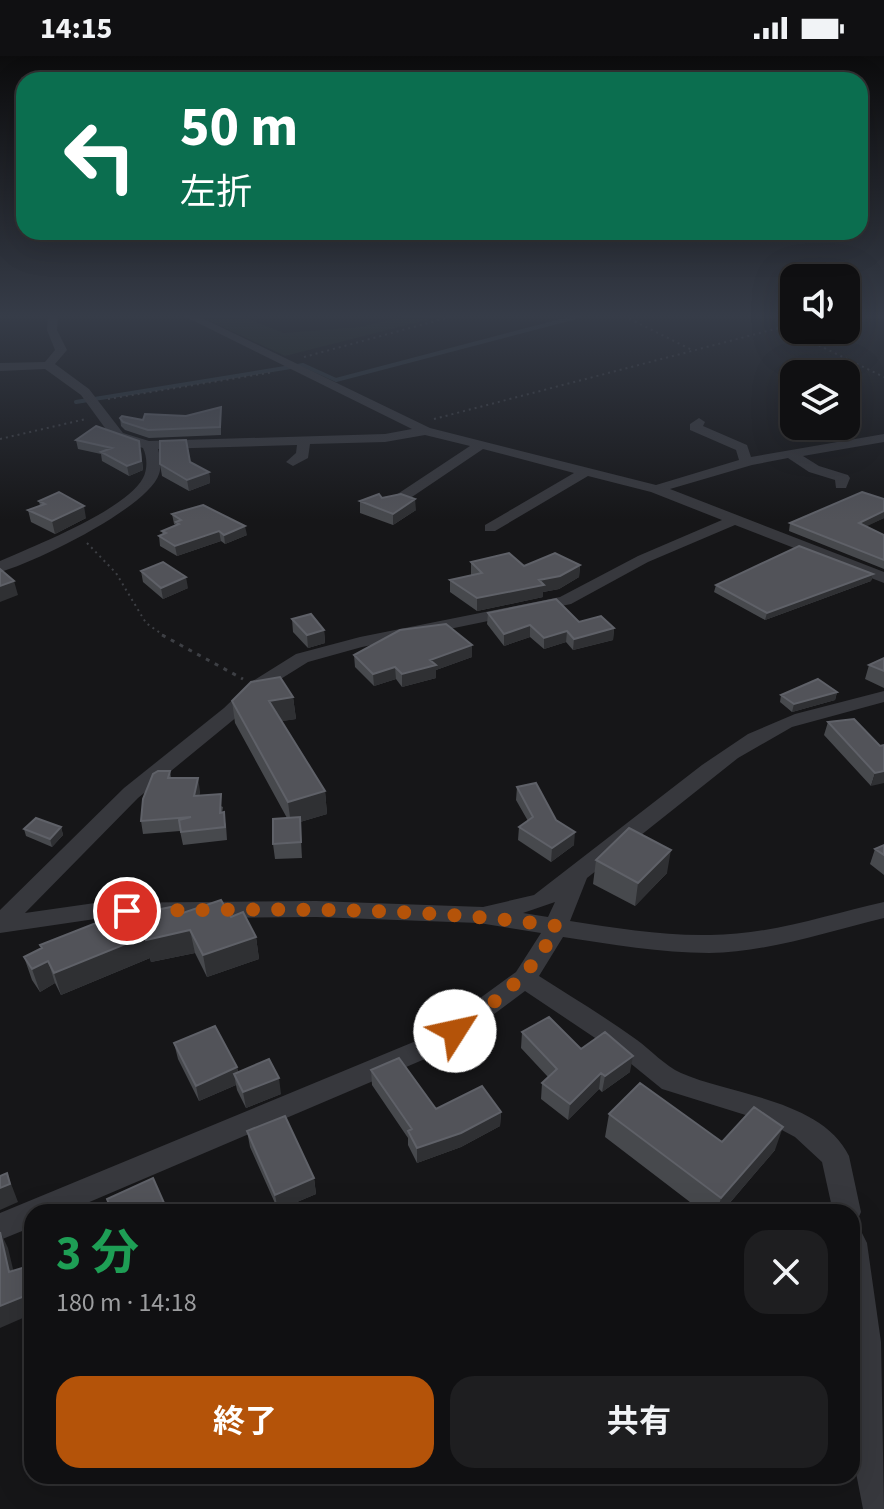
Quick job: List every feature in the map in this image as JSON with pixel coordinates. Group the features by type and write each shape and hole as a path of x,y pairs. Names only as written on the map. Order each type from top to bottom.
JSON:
{"street":[{"path":"72,384 93,401 118,436 148,445 385,438 418,428"},
{"path":"327,384 418,428 656,489 884,578"},
{"path":"699,422 695,427 742,448 746,462"},
{"path":"656,489 746,462 884,438"},
{"path":"293,462 303,455 304,441"},
{"path":"0,567 104,517 138,495 152,476 152,450 148,445"},
{"path":"387,503 401,498 479,446"},
{"path":"789,453 814,469 843,478 841,485"},
{"path":"490,528 585,472"},
{"path":"0,924 131,793 231,712 257,686 302,658 360,642 565,601 643,559 737,519"},
{"path":"479,915 541,901 755,738 810,716 884,696"},
{"path":"55,1204 437,1043 524,978 547,947 578,874"},
{"path":"0,924 95,911 316,909 479,915 664,942 710,944 767,938 884,910"},
{"path":"524,978 628,1047 671,1081 773,1112 805,1129 835,1156 845,1204"},
{"path":"0,1227 24,1217"},
{"path":"860,1304 865,1342 867,1443 880,1509"}],"path":[{"path":"93,401 186,384"},
{"path":"418,428 573,384"},
{"path":"0,439 101,415"},
{"path":"70,533 84,541 116,573 146,623 160,634 257,686"}],"building":[{"path":"221,407 220,427 148,430 123,422 120,418 143,420 145,414 186,416"},
{"path":"96,426 139,441 141,461 127,466 101,452 112,448 76,440"},
{"path":"186,440 190,462 209,472 187,480 160,464 160,441"},
{"path":"59,492 84,506 52,521 28,510 45,504 39,501"},
{"path":"862,492 884,499 884,511 859,523 884,535 884,560 790,523"},
{"path":"379,494 382,498 401,494 415,499 393,514 360,501"},
{"path":"203,505 245,526 224,535 219,531 175,546 159,536 166,533 162,531 179,524 176,522 181,520 172,514"},
{"path":"799,546 873,574 767,613 716,585"},
{"path":"509,553 524,566 555,553 580,565 560,576 539,580 544,585 477,598 450,580 482,573 471,562"},
{"path":"163,562 186,577 161,588 141,571"},
{"path":"0,569 14,581 0,586"},
{"path":"556,599 579,622 601,616 614,628 574,639 567,631 544,638 530,625 504,634 488,613"},
{"path":"311,614 324,630 307,635 292,619"},
{"path":"446,624 472,645 430,660 436,665 402,674 395,667 373,674 354,655 400,630"},
{"path":"884,658 884,671 869,665"},
{"path":"280,677 293,697 269,701 325,791 288,802 232,701 251,682"},
{"path":"818,679 837,692 794,704 781,695"},
{"path":"854,719 880,746 884,745 884,771 875,773 828,722"},
{"path":"170,771 168,778 198,778 194,796 221,794 220,813 224,812 225,827 181,832 179,820 191,817 141,821 143,799 153,774"},
{"path":"536,783 556,820 575,832 552,848 519,827 533,817 517,787"},
{"path":"300,817 301,842 273,844 273,819"},
{"path":"36,818 61,827 50,839 24,829"},
{"path":"629,828 671,850 638,883 596,860"},
{"path":"884,845 884,855 875,849"},
{"path":"221,900 231,917 243,912 256,937 203,955 190,930 146,940 145,936 54,973 48,961 32,969 24,957 42,948 40,945 124,912 126,916 176,906 177,915"},
{"path":"549,1017 581,1049 605,1032 633,1056 605,1076 601,1073 570,1104 542,1083 557,1069 522,1032"},
{"path":"215,1026 237,1067 196,1086 174,1043"},
{"path":"399,1058 436,1109 482,1086 501,1112 461,1133 417,1148 408,1131 412,1129 371,1070"},
{"path":"269,1059 279,1078 243,1092 234,1074"},
{"path":"640,1083 722,1142 754,1107 783,1127 721,1198 609,1114"},
{"path":"285,1116 314,1178 275,1195 247,1131"},
{"path":"7,1173 10,1184 0,1188 0,1176"},
{"path":"153,1178 164,1204 109,1204 107,1199"},
{"path":"0,1232 9,1272 24,1267 24,1296 0,1306"}],"waterway":[{"path":"76,402 188,384"}],"route":[{"path":"127,911 316,909 479,915 557,926 547,947 524,978 455,1031"}]}
